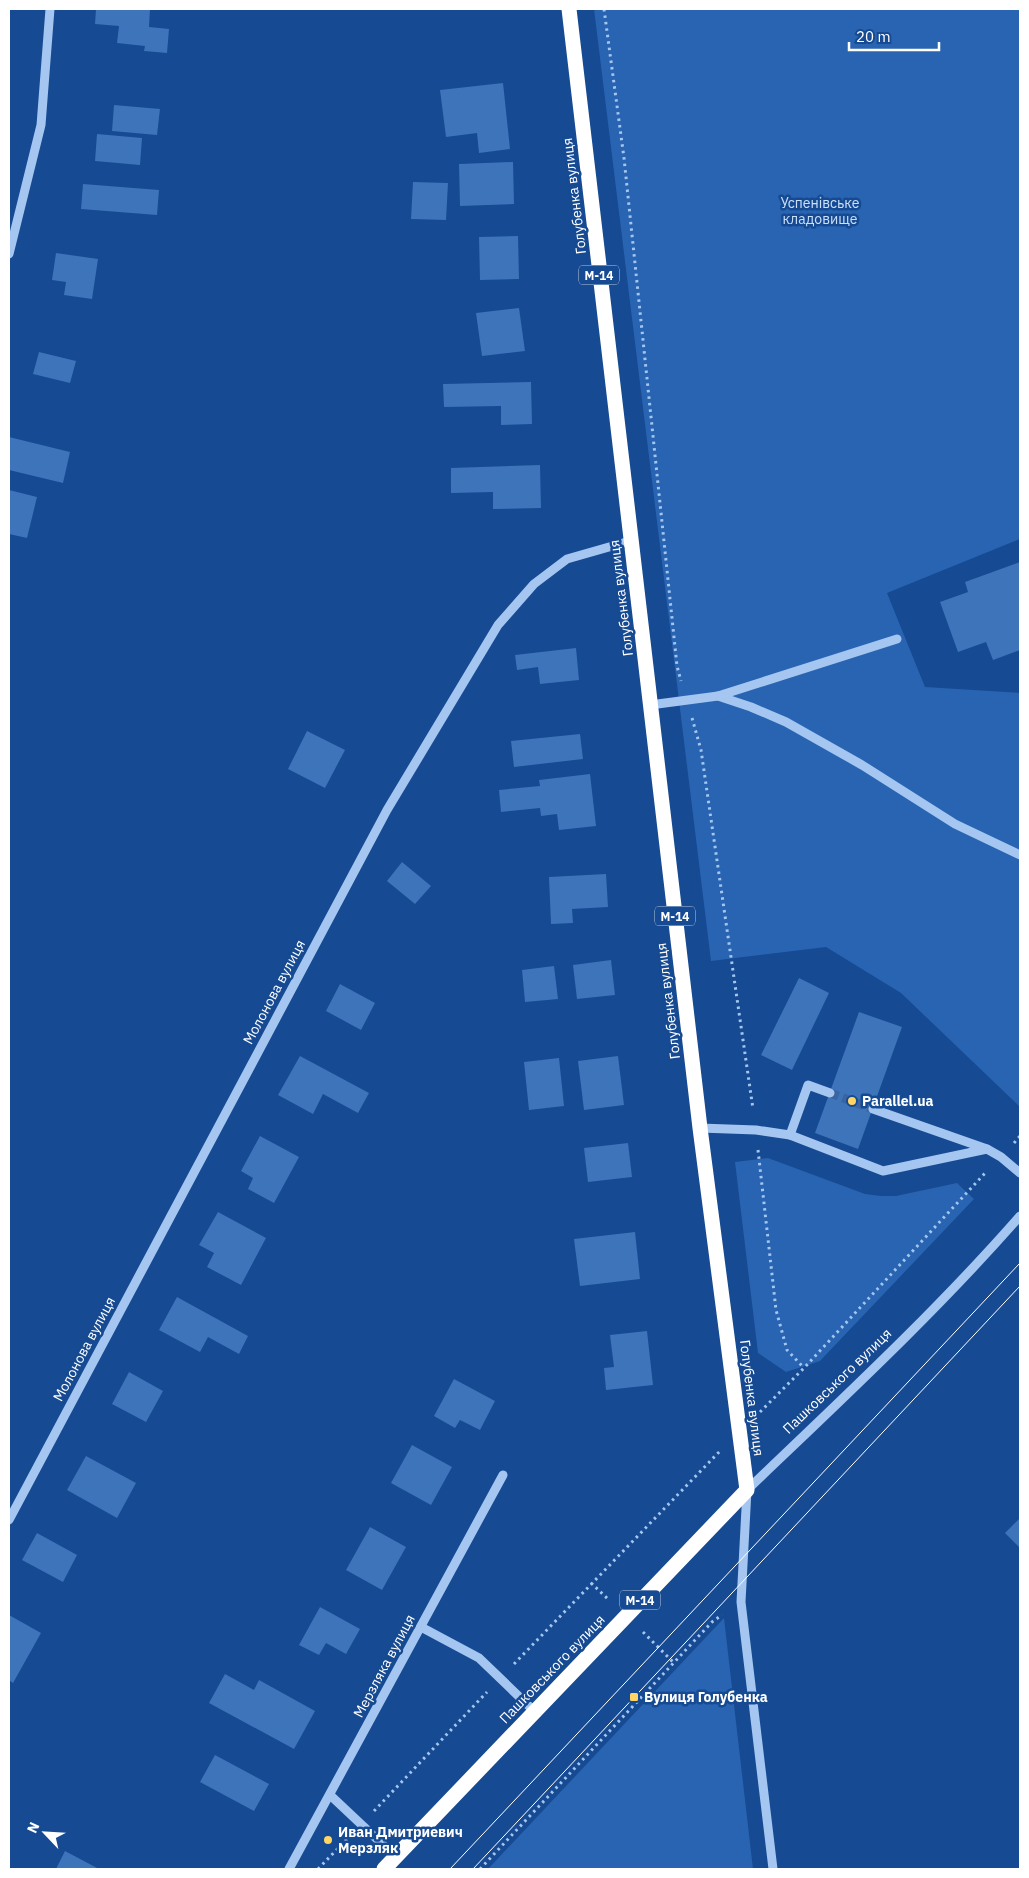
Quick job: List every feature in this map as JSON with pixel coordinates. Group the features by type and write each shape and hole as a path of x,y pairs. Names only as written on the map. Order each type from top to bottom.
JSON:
{"highway":[{"name":"Голубенка вулиця","path":"569,9 700,1128 747,1490"},
{"name":"Пашковського вулиця","path":"384,1869 747,1490"}],"street":[{"path":"9,254 41,125 50,9"},
{"name":"Молонова вулиця","path":"9,1520 387,810 498,625 534,584 568,559 630,541"},
{"path":"650,705 718,696 897,639"},
{"path":"718,696 751,707 786,722 862,765 955,824 1020,854"},
{"path":"790,1135 808,1085 830,1093"},
{"path":"873,1109 986,1149 1001,1156 1020,1172"},
{"path":"700,1128 756,1130 790,1135 883,1171 986,1149"},
{"name":"Пашковського вулиця","path":"747,1490 971,1272 1020,1216"},
{"name":"Мерзляка вулиця","path":"290,1869 503,1475"},
{"name":"Голубенка вулиця","path":"747,1490 741,1602 773,1869"},
{"path":"421,1627 479,1658 534,1711"},
{"path":"330,1795 396,1857"}],"path":[{"path":"604,9 624,158 677,666 701,750 756,1130 776,1310 787,1350 804,1368"},
{"path":"692,1478 804,1368 1001,1156"},
{"path":"480,1869 712,1622 741,1602"}],"green space":[{"name":"Успенівське кладовище","path":"594,9 1020,9 1020,539 887,593 925,687 1020,693 1020,1107 901,993 826,947 711,961"},
{"path":"768,1158 865,1194 896,1196 957,1183 974,1199 820,1361 786,1372 758,1353 735,1162"},
{"path":"724,1618 753,1869 488,1869"}],"building":[{"path":"96,9 150,9 149,27 169,29 167,53 144,51 145,46 117,43 119,26 95,24"},
{"path":"503,83 510,149 479,153 477,133 446,137 440,90"},
{"path":"114,105 160,109 157,135 112,131"},
{"path":"97,134 142,138 140,165 95,161"},
{"path":"513,162 514,204 460,206 459,164"},
{"path":"413,182 448,183 446,220 411,219"},
{"path":"83,184 159,190 157,215 81,209"},
{"path":"518,236 519,279 480,280 479,237"},
{"path":"56,253 98,259 92,299 64,295 66,282 52,280"},
{"path":"519,308 525,351 482,356 476,313"},
{"path":"39,352 76,361 70,383 33,374"},
{"path":"531,382 532,424 501,425 501,406 444,407 443,384"},
{"path":"9,437 70,452 63,483 9,470"},
{"path":"540,465 541,508 493,509 493,492 451,493 451,468"},
{"path":"9,490 37,497 27,538 9,534"},
{"path":"1020,562 1020,650 993,660 986,642 958,652 940,602 968,592 965,582"},
{"path":"576,648 579,680 540,684 538,667 517,670 515,655"},
{"path":"307,731 345,750 325,788 288,769"},
{"path":"580,734 583,759 514,767 511,741"},
{"path":"590,774 596,826 559,830 557,814 541,816 540,808 501,812 499,790 540,786 539,780"},
{"path":"402,862 431,886 415,904 387,881"},
{"path":"606,874 608,907 572,909 573,923 551,924 549,877"},
{"path":"611,960 615,995 577,999 573,965"},
{"path":"554,966 558,999 525,1002 522,970"},
{"path":"799,978 829,993 792,1070 761,1055"},
{"path":"340,984 375,1003 361,1030 326,1011"},
{"path":"859,1012 902,1027 858,1149 815,1133"},
{"path":"300,1056 369,1093 358,1113 323,1094 313,1114 278,1095"},
{"path":"618,1056 624,1105 584,1110 578,1061"},
{"path":"559,1058 564,1106 529,1110 524,1062"},
{"path":"260,1136 299,1157 274,1203 248,1189 253,1178 241,1171"},
{"path":"628,1143 632,1177 588,1182 584,1148"},
{"path":"218,1212 266,1238 241,1285 207,1267 214,1253 199,1245"},
{"path":"635,1232 640,1279 580,1286 574,1239"},
{"path":"177,1297 248,1336 239,1354 208,1337 200,1352 159,1330"},
{"path":"647,1331 653,1385 606,1390 604,1368 614,1367 610,1335"},
{"path":"129,1372 163,1391 146,1422 112,1404"},
{"path":"454,1379 495,1401 480,1430 460,1420 455,1428 434,1416"},
{"path":"412,1445 452,1467 431,1505 391,1483"},
{"path":"86,1456 136,1483 117,1518 67,1490"},
{"path":"1020,1518 1020,1548 1005,1533"},
{"path":"370,1527 406,1547 382,1590 346,1570"},
{"path":"37,1533 77,1555 63,1582 22,1560"},
{"path":"320,1607 360,1629 346,1654 326,1643 319,1655 299,1645"},
{"path":"9,1615 41,1633 13,1683 9,1680"},
{"path":"225,1674 254,1690 259,1680 315,1711 294,1749 209,1703"},
{"path":"215,1755 269,1784 254,1811 200,1782"},
{"path":"65,1851 99,1869 56,1869"}],"tunnel":[{"path":"830,1093 873,1109"}],"tram line":[{"path":"450,1869 1020,1263"},
{"path":"473,1869 1020,1286"}],"place":[{"name":"Parallel.ua","path":"852,1101"},
{"name":"Вулиця Голубенка","path":"634,1697"},
{"name":"Иван Дмитриевич Мерзляк","path":"328,1840"}]}
